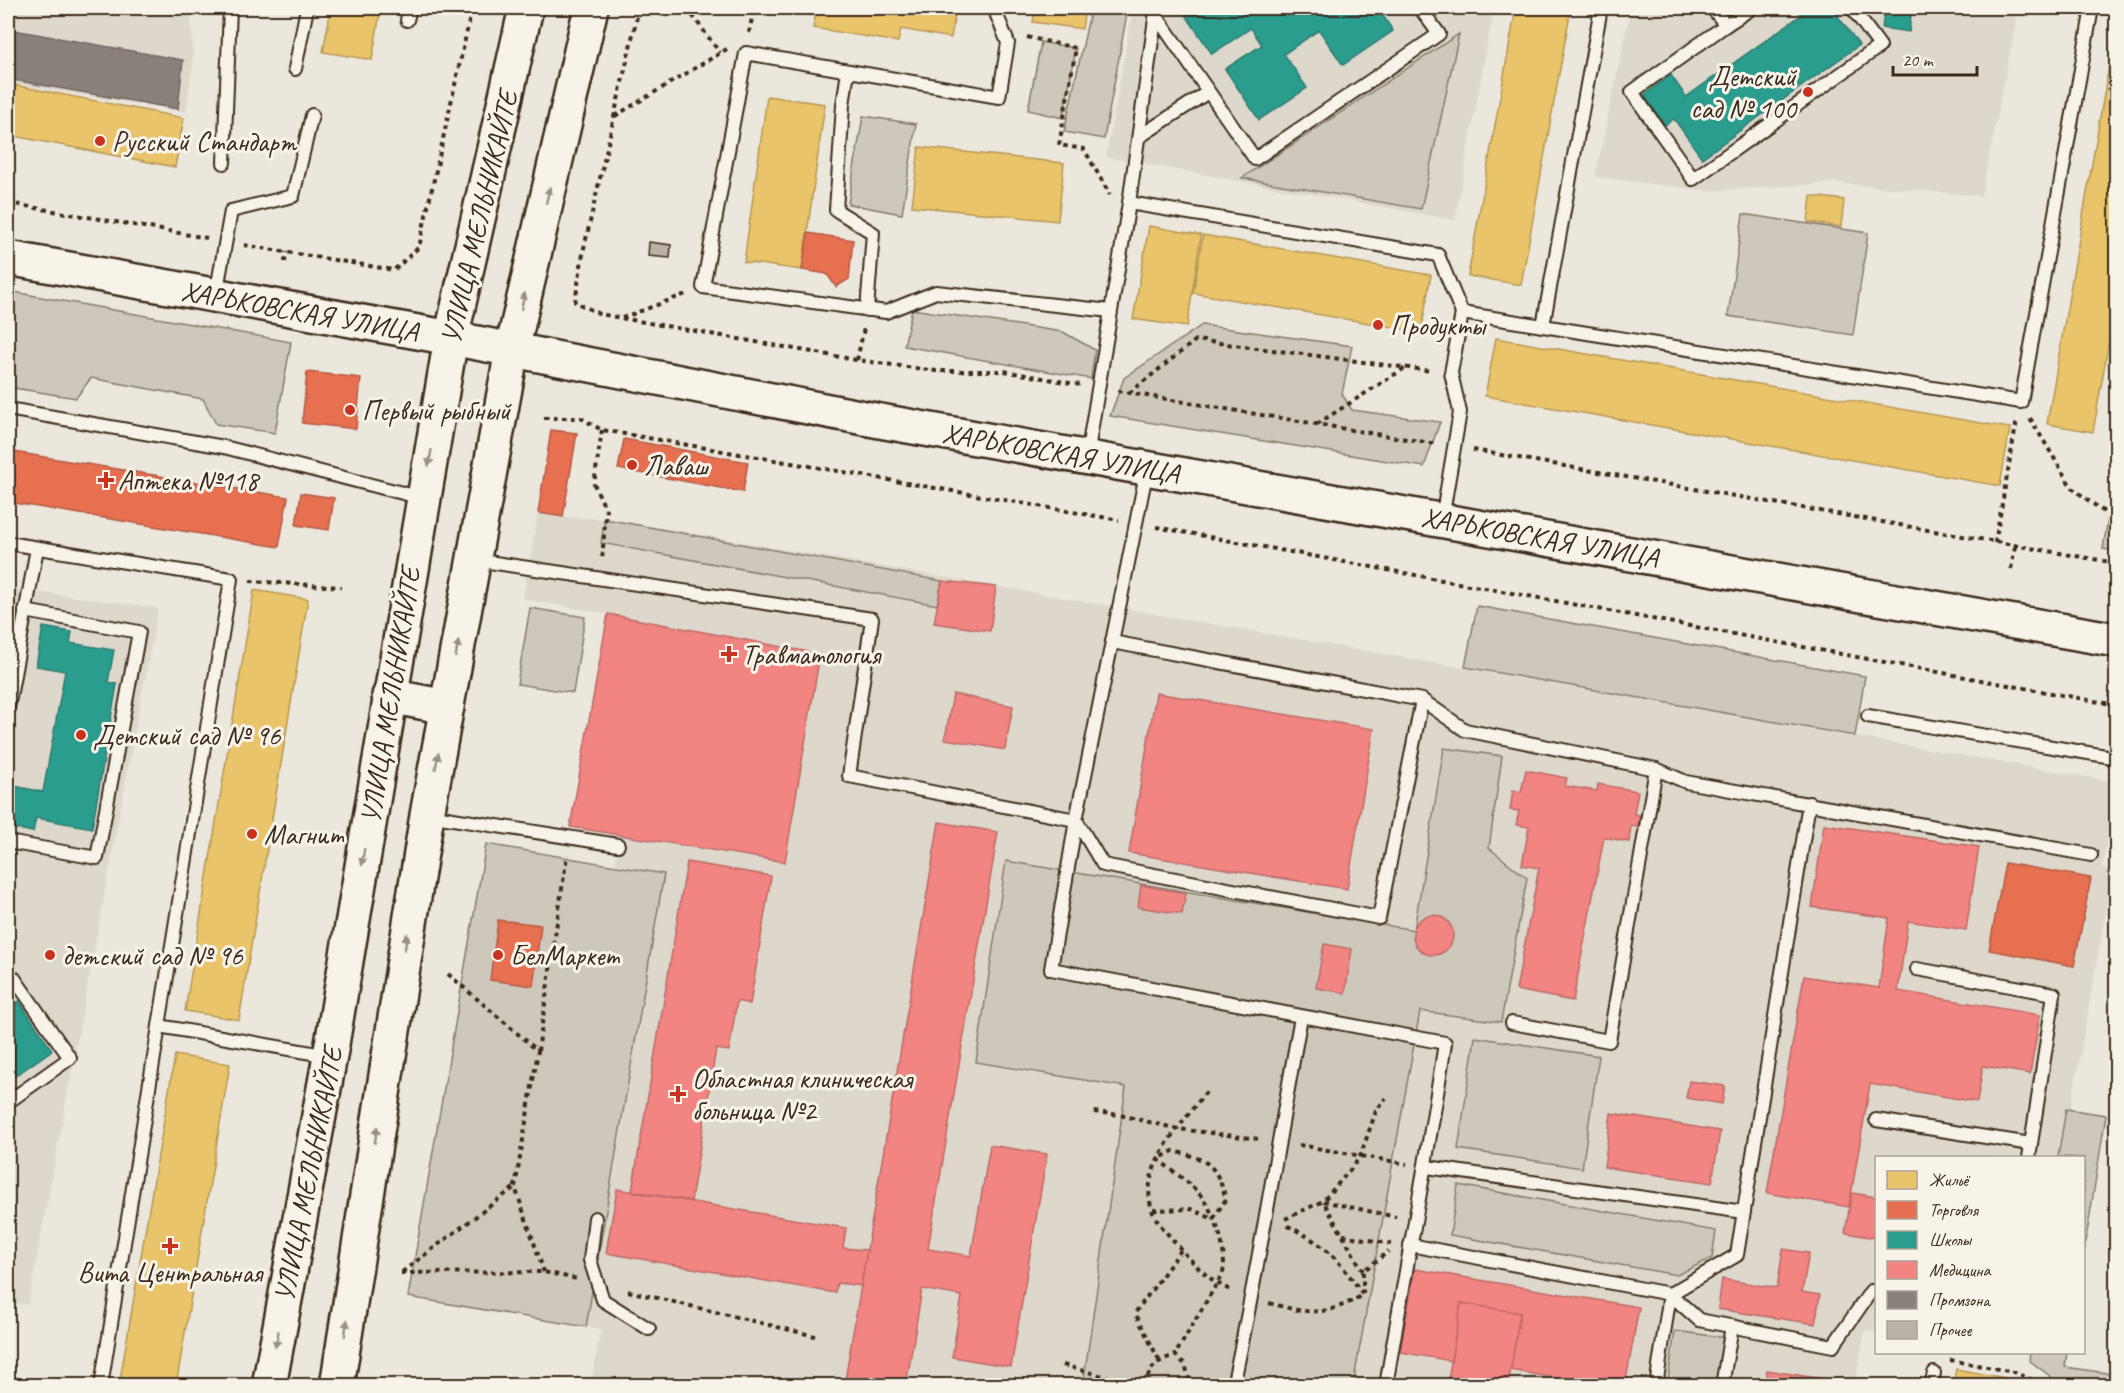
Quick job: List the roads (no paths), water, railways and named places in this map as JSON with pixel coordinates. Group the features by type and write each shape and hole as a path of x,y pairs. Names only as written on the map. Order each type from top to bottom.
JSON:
{"main road":[{"name":"УЛИЦА МЕЛЬНИКАЙТЕ","path":"268,1386 330,1056 451,338 526,8"},
{"name":"УЛИЦА МЕЛЬНИКАЙТЕ","path":"337,1386 427,815 473,559 512,350 591,8"},
{"name":"ХАРЬКОВСКАЯ УЛИЦА","path":"8,258 451,338 1087,458 2116,640"},
{"path":"389,696 447,707"}],"lane":[{"path":"224,163 230,8"},
{"path":"295,69 308,8"},
{"path":"994,8 1008,43 999,97 746,53 703,287 886,312 936,292 1111,310"},
{"path":"1156,11 1208,92 1255,159 1439,34 1420,8"},
{"path":"1544,326 1601,8"},
{"path":"1712,8 1726,25"},
{"path":"1752,8 1632,92 1693,179 1880,46 1852,8"},
{"path":"1462,313 2021,402 2092,8"},
{"path":"1087,458 1129,202 1156,11"},
{"path":"848,71 843,105 836,210 873,233 867,310"},
{"path":"1139,137 1208,92"},
{"path":"216,296 231,211 293,196 312,115"},
{"path":"1129,202 1438,255 1462,313 1451,373 1460,412 1442,520"},
{"path":"8,409 224,447 423,498"},
{"path":"1148,468 1076,820 1051,969 1445,1042 1427,1167 1410,1245 1386,1386"},
{"path":"8,543 231,579 101,1386"},
{"path":"8,708 37,548"},
{"path":"473,559 872,619 849,776 1076,820 1103,866 1379,918 1422,700"},
{"path":"8,842 97,858 139,632 25,611"},
{"path":"1112,642 1422,700 1465,730 1656,769 1686,782 2091,855"},
{"path":"1868,716 2112,757 2116,763"},
{"path":"1512,1023 1609,1041 1656,769"},
{"path":"1670,1294 1737,1255 1809,803"},
{"path":"427,815 618,845"},
{"path":"1917,969 2054,994 2028,1156"},
{"path":"8,983 14,978 70,1058 8,1102"},
{"path":"1233,1386 1253,1299 1277,1141 1301,1017"},
{"path":"159,1026 330,1056"},
{"path":"1876,1120 2031,1144"},
{"path":"1427,1167 1744,1212"},
{"path":"595,1218 590,1260 603,1300 649,1329"},
{"path":"1410,1245 1670,1294 1699,1320 1833,1346 1871,1291 1875,1291"},
{"path":"1656,1386 1670,1294"},
{"path":"1722,1386 1732,1326"}],"place":[{"name":"Детский сад № 100","path":"1808,92"},
{"name":"Русский Стандарт","path":"100,141"},
{"name":"Продукты","path":"1378,325"},
{"name":"Первый рыбный","path":"350,410"},
{"name":"Лаваш","path":"632,465"},
{"name":"Аптека №118","path":"106,480"},
{"name":"Травматология","path":"729,654"},
{"name":"Детский сад № 96","path":"81,735"},
{"name":"Магнит","path":"252,834"},
{"name":"детский сад № 96","path":"50,955"},
{"name":"БелМаркет","path":"498,955"},
{"name":"Областная клиническая больница №2","path":"678,1094"},
{"name":"Вита Центральная","path":"170,1246"}]}
